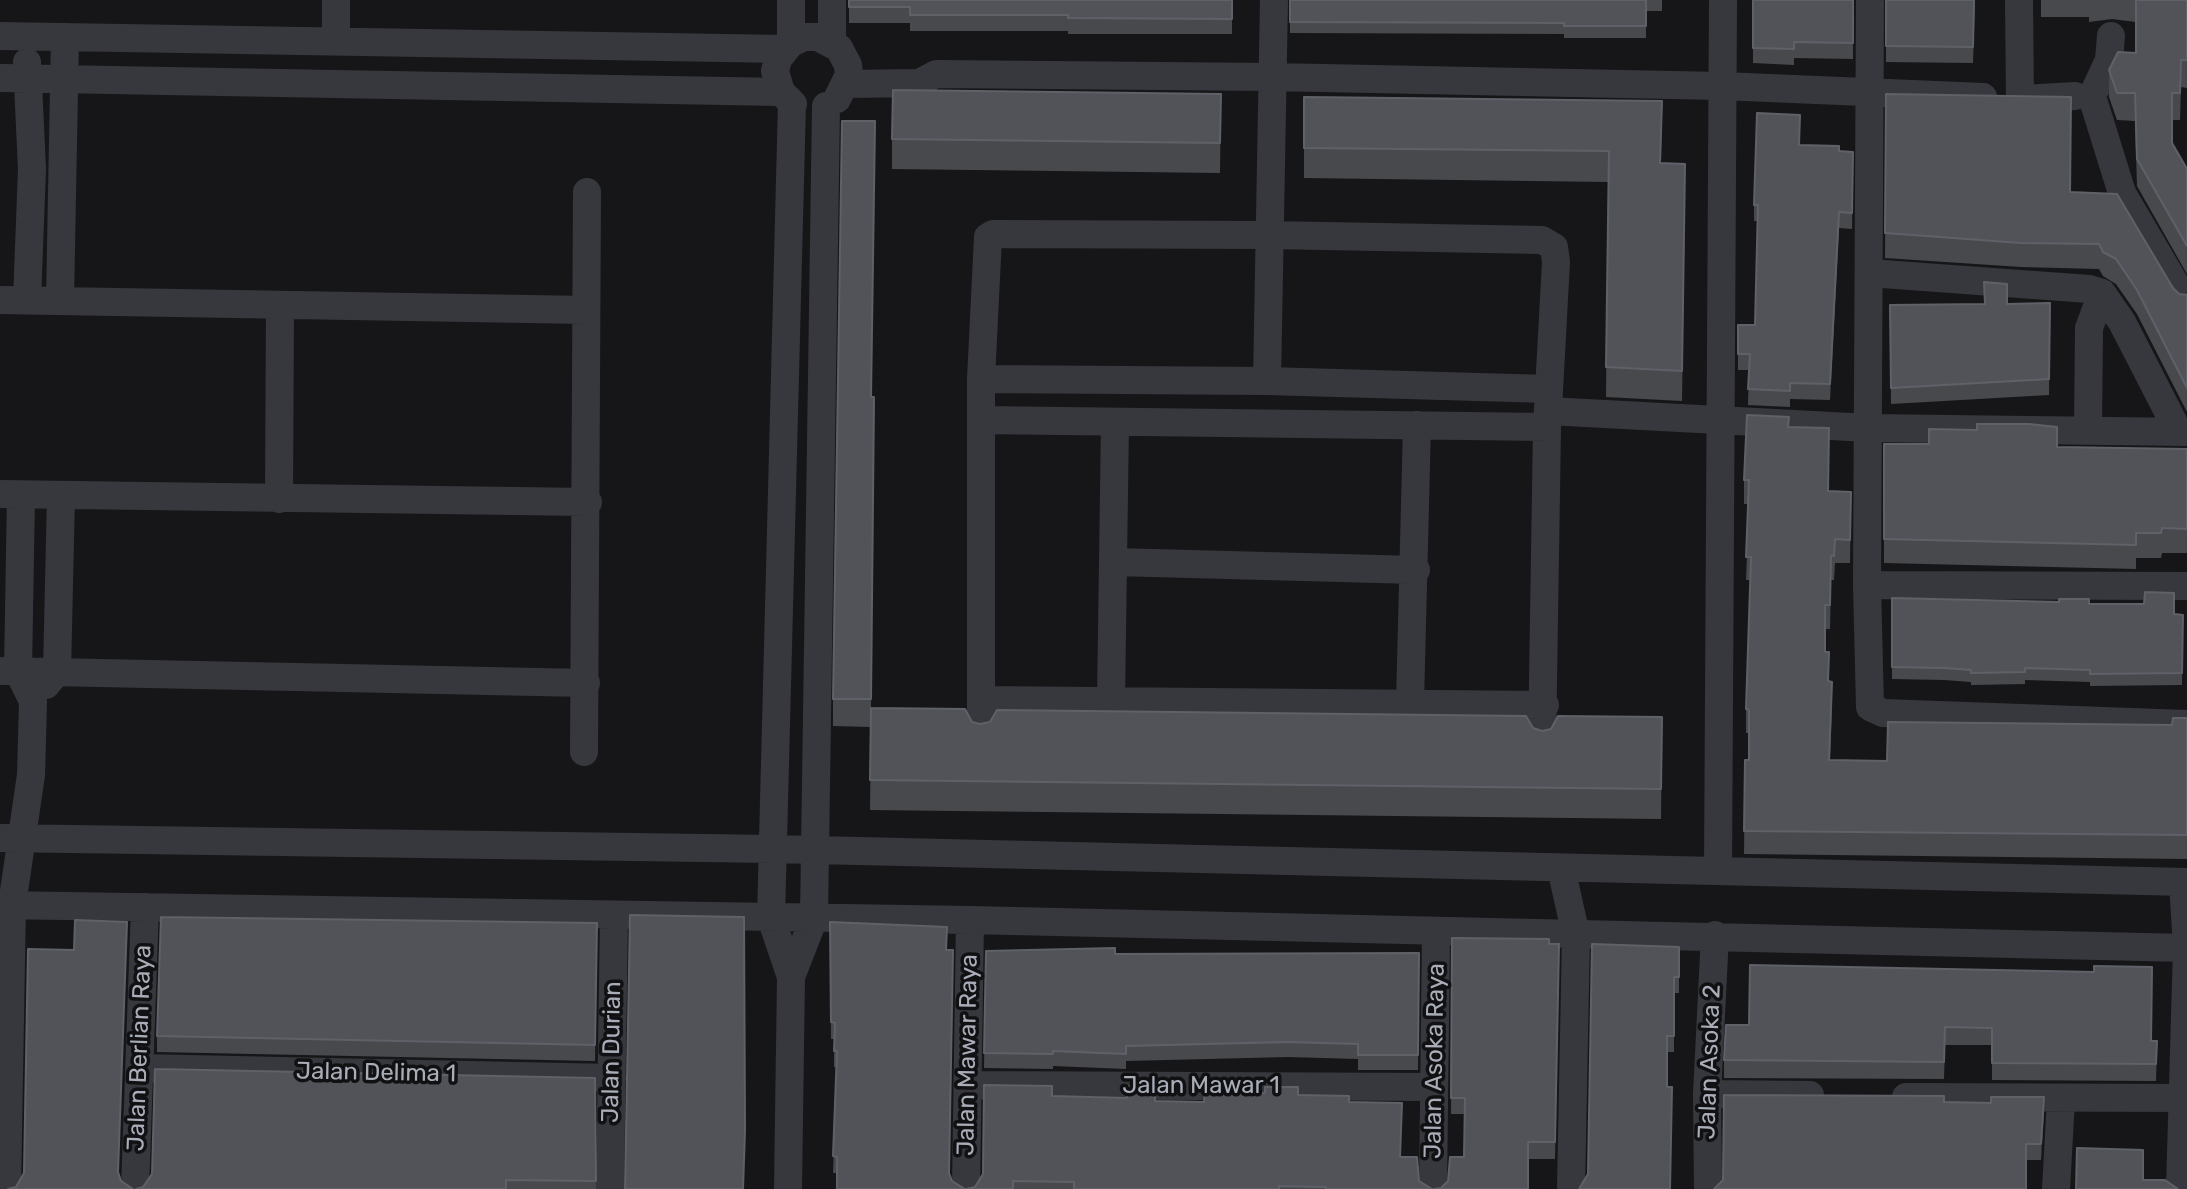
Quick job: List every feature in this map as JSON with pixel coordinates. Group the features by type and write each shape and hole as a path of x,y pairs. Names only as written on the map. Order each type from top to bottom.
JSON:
{"street":[{"path":"336,0 336,41"},
{"path":"788,1189 791,977 771,918 786,98 775,71 787,46 792,0"},
{"path":"14,78 786,98 803,108 826,106 836,101 847,74 832,42 832,0"},
{"path":"1267,381 1274,0"},
{"path":"1718,871 1723,0"},
{"path":"1870,0 1867,586 1870,707 1875,711 2187,724"},
{"path":"2019,0 2020,99"},
{"path":"586,310 14,300 32,169 14,78 13,36 787,46 804,37 818,37 832,42"},
{"path":"2088,96 2109,61 2111,36"},
{"path":"60,300 65,37"},
{"path":"847,74 919,83 936,74 1272,77 1722,86 2020,99 2088,96"},
{"path":"2088,96 2122,193 2187,304"},
{"path":"791,977 814,918 826,106"},
{"path":"584,752 588,502 587,192"},
{"path":"981,738 981,379 986,241 990,234 1270,234 1549,242 1554,247 1556,262 1548,409 1545,705 1542,745"},
{"path":"981,379 1267,381 1548,409 1869,428 2182,431 2122,322 2102,293 2089,289 1869,273"},
{"path":"2088,430 2089,328 2102,293"},
{"path":"279,499 280,305"},
{"path":"981,420 1418,425 1548,409"},
{"path":"1111,700 1115,422"},
{"path":"1410,703 1416,570 1418,425"},
{"path":"33,701 9,671 11,495 588,502"},
{"path":"7,1189 6,905 11,838 31,775 33,701 57,672 61,495"},
{"path":"1115,562 1416,570"},
{"path":"1867,586 2187,586"},
{"path":"9,671 586,683"},
{"path":"982,700 1545,705"},
{"path":"11,838 773,849 2185,883 2187,947 2180,1189"},
{"path":"1561,869 1576,935 1571,1189"},
{"path":"6,905 970,920 1436,933 1715,936 2187,947"},
{"name":"Jalan Berlian Raya","path":"135,1189 145,907"},
{"name":"Jalan Durian","path":"610,1189 614,916"},
{"name":"Jalan Mawar Raya","path":"966,1189 970,920"},
{"name":"Jalan Asoka Raya","path":"1433,1189 1436,933"},
{"name":"Jalan Asoka 2","path":"1708,1189 1707,1094 1715,936"},
{"name":"Jalan Delima 1","path":"140,1068 612,1078"},
{"name":"Jalan Mawar 1","path":"968,1085 1434,1087"},
{"path":"1707,1094 1830,1096"},
{"path":"1884,1097 2183,1098"},
{"path":"2056,1189 2061,1099"}],"building":[{"path":"849,0 1232,0 1232,19 910,15 910,7 849,7"},
{"path":"1290,0 1646,0 1646,26 1290,22"},
{"path":"1753,0 1853,0 1853,43 1794,42 1794,49 1753,48"},
{"path":"1886,0 1974,0 1973,47 1886,46"},
{"path":"2136,0 2187,0 2187,60 2181,60 2180,93 2172,93 2172,143 2187,169 2187,246 2137,159 2135,93 2117,93 2109,70 2118,52 2136,53"},
{"path":"893,90 1221,94 1220,143 892,139"},
{"path":"1886,94 2071,97 2070,192 2117,194 2173,288 2179,294 2187,295 2187,388 2137,290 2116,259 2103,252 2099,244 2021,243 1885,233"},
{"path":"1304,97 1662,101 1660,163 1685,164 1682,371 1606,367 1609,151 1304,148"},
{"path":"1757,113 1800,115 1799,145 1839,146 1839,151 1853,152 1852,213 1839,212 1830,384 1790,383 1790,391 1748,389 1750,354 1738,354 1738,325 1755,325 1758,205 1754,205"},
{"path":"842,121 875,121 871,699 833,699"},
{"path":"1984,282 2007,284 2007,304 2050,303 2049,379 1891,388 1890,305 1985,304"},
{"path":"1747,415 1789,417 1788,427 1829,428 1828,491 1851,492 1850,540 1835,539 1834,556 1831,556 1830,605 1825,605 1825,652 1829,652 1828,681 1832,682 1829,760 1887,761 1888,722 2172,725 2173,718 2187,718 2187,835 1744,831 1745,760 1749,760 1749,710 1746,709 1751,557 1746,557 1749,480 1744,480"},
{"path":"1977,424 2057,427 2057,447 2187,449 2187,529 2162,528 2161,533 2136,533 2136,545 1884,539 1884,444 1929,444 1929,429 1977,430"},
{"path":"2145,592 2174,593 2174,614 2183,615 2182,673 2090,674 2090,670 2025,668 2025,672 1971,673 1971,670 1892,667 1892,598 2059,602 2059,599 2089,599 2089,604 2144,604"},
{"path":"871,708 965,709 972,722 980,724 990,722 997,710 1526,716 1533,728 1542,731 1551,729 1558,716 1662,717 1661,789 870,780"},
{"path":"630,915 744,917 743,1189 625,1189"},
{"path":"161,917 597,923 595,1045 157,1036"},
{"path":"75,920 127,922 118,1172 121,1181 133,1189 8,1189 16,1187 24,1173 28,949 74,950"},
{"path":"830,922 947,927 946,950 953,950 949,1173 952,1181 965,1189 837,1189 837,1157 833,1156 837,1051 834,1051 835,1023 831,1022"},
{"path":"1452,938 1549,939 1549,944 1559,944 1555,1142 1528,1142 1528,1189 1434,1189 1441,1188 1448,1181 1450,1157 1464,1157 1465,1098 1451,1098"},
{"path":"1592,944 1679,947 1679,977 1674,977 1674,1036 1667,1036 1667,1087 1672,1087 1670,1189 1579,1189 1588,1174"},
{"path":"1115,948 1115,954 1419,953 1418,1055 1358,1055 1358,1044 1288,1042 1126,1046 1126,1054 1053,1051 1053,1054 984,1053 986,951"},
{"path":"1750,965 2094,972 2094,966 2152,967 2151,1041 2157,1041 2156,1064 1992,1063 1992,1028 1945,1027 1944,1062 1724,1060 1726,1025 1749,1025"},
{"path":"155,1069 595,1078 596,1181 506,1180 506,1189 136,1189 143,1187 152,1174"},
{"path":"984,1085 1052,1086 1052,1096 1127,1098 1127,1086 1155,1086 1155,1101 1204,1102 1205,1092 1265,1093 1265,1087 1298,1087 1298,1095 1349,1096 1349,1102 1402,1103 1400,1157 1417,1157 1419,1181 1432,1189 1279,1186 1279,1189 1074,1189 1074,1182 1013,1181 1013,1189 966,1189 975,1187 983,1174"},
{"path":"1724,1095 1944,1096 1944,1102 1991,1103 1991,1097 2044,1097 2041,1144 2026,1144 2026,1189 1714,1189 1723,1180"},
{"path":"2077,1148 2143,1150 2143,1180 2165,1180 2178,1189 2076,1189"}]}
